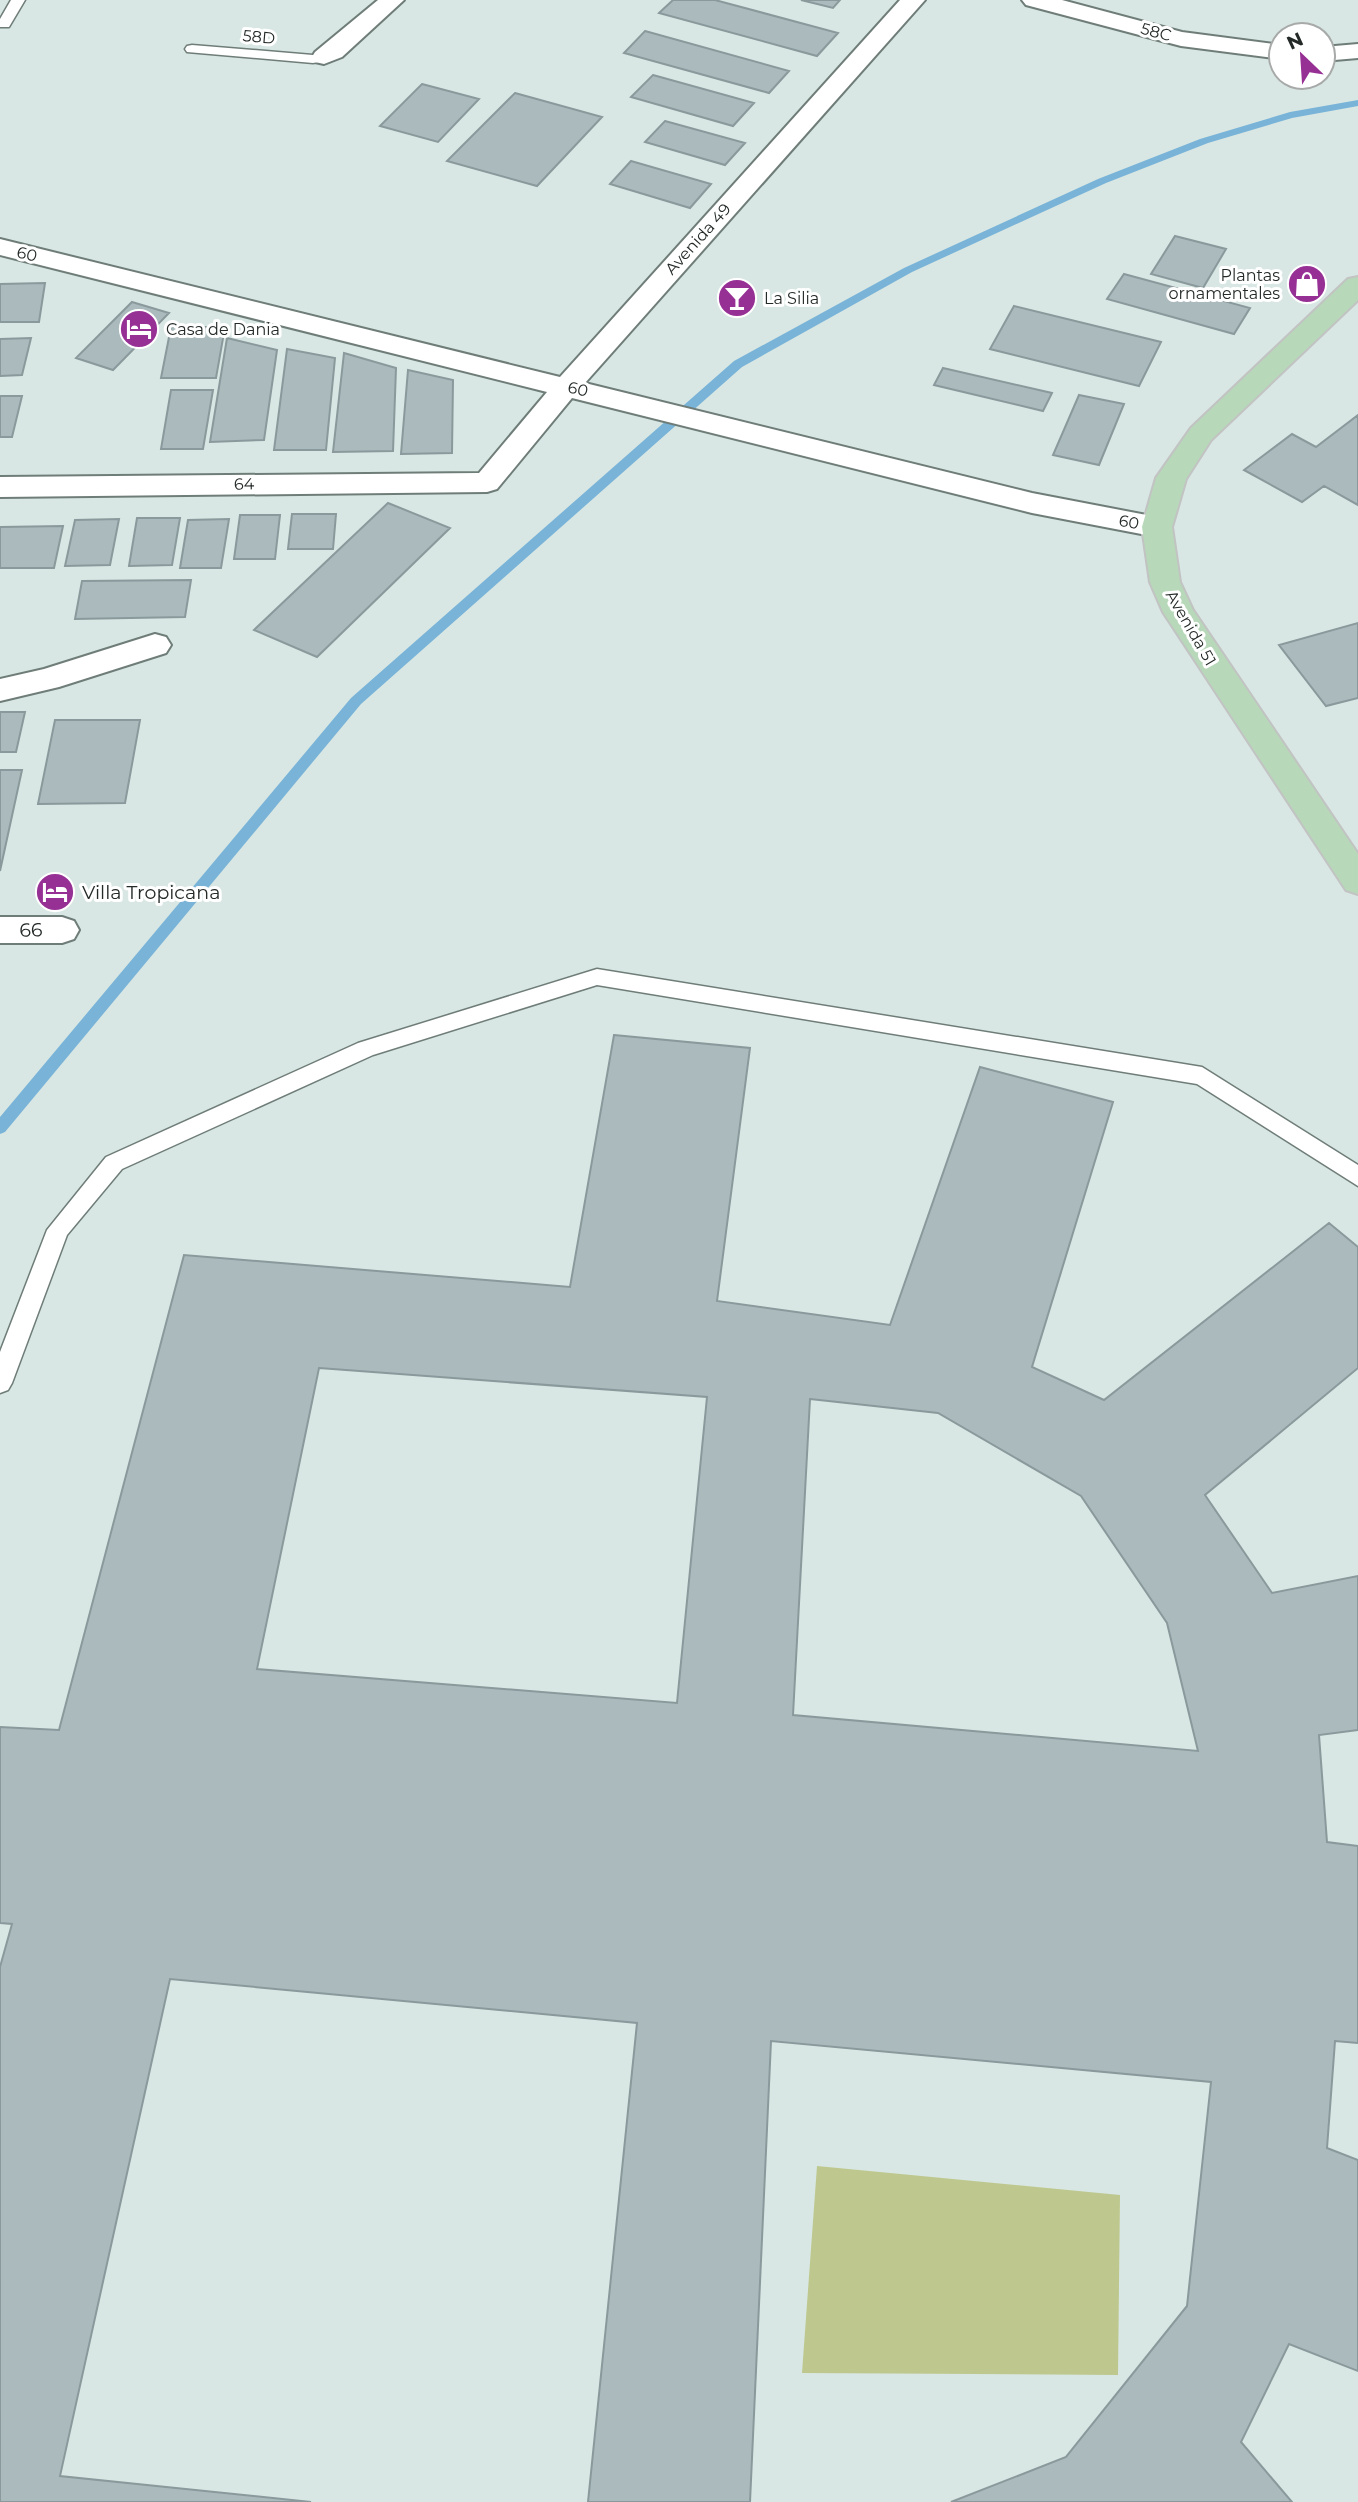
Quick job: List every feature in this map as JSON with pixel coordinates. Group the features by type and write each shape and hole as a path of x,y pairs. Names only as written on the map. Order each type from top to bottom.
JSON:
{"main road":[{"name":"Avenida 51","path":"1358,285 1201,434 1171,478 1157,527 1165,582 1179,612 1358,881"}],"street":[{"path":"324,57 392,0"},
{"name":"Avenida 49","path":"487,482 567,386 913,0"},
{"name":"58C","path":"1034,0 1181,39 1267,50"},
{"path":"1337,53 1358,51"},
{"name":"60","path":"0,247 1032,503 1157,527"},
{"name":"64","path":"0,487 487,482"},
{"path":"0,690 48,679 155,645"},
{"name":"66","path":"0,930 62,930"}],"lane":[{"path":"4,24 18,0"},
{"name":"58D","path":"192,49 313,59 324,57"},
{"path":"0,1382 58,1230 114,1163 366,1049 597,977 1202,1076 1358,1177"}],"green space":[{"path":"817,2166 1120,2195 1118,2375 802,2373"}],"building":[{"path":"673,0 715,0 838,33 817,56 659,13"},
{"path":"801,0 840,0 833,8"},
{"path":"645,31 789,71 769,93 624,53"},
{"path":"653,75 754,103 733,126 631,97"},
{"path":"422,84 479,99 438,142 380,126"},
{"path":"515,93 602,117 537,186 447,161"},
{"path":"665,121 745,143 725,165 645,142"},
{"path":"631,161 711,184 690,208 610,184"},
{"path":"1175,236 1226,249 1203,288 1151,274"},
{"path":"1124,274 1250,308 1234,334 1107,299"},
{"path":"45,283 39,322 0,322 0,284"},
{"path":"132,302 169,313 113,370 76,358"},
{"path":"1014,306 1161,342 1139,386 990,349"},
{"path":"171,327 225,327 216,378 161,378"},
{"path":"31,338 22,375 0,376 0,339"},
{"path":"227,338 277,350 264,440 210,442"},
{"path":"287,349 335,358 326,450 274,450"},
{"path":"344,353 396,368 393,451 333,452"},
{"path":"943,368 1052,393 1043,411 934,385"},
{"path":"408,370 453,380 452,453 401,454"},
{"path":"171,390 213,390 203,449 161,449"},
{"path":"1079,395 1124,404 1099,465 1053,455"},
{"path":"0,396 22,396 12,437 0,437"},
{"path":"1358,415 1358,505 1324,486 1302,502 1244,470 1292,434 1316,447"},
{"path":"388,503 450,528 317,657 254,630"},
{"path":"292,514 336,514 333,549 288,549"},
{"path":"240,515 280,515 275,559 234,559"},
{"path":"137,518 180,518 172,565 129,566"},
{"path":"119,519 110,565 65,566 75,520"},
{"path":"229,519 221,568 180,568 188,520"},
{"path":"63,526 54,568 0,568 0,527"},
{"path":"191,580 185,617 75,619 82,581"},
{"path":"1358,623 1358,698 1326,706 1279,645"},
{"path":"0,712 25,712 16,752 0,752"},
{"path":"55,720 140,720 125,803 38,804"},
{"path":"0,770 22,770 0,871"},
{"path":"614,1035 750,1048 717,1301 890,1325 980,1067 1113,1102 1032,1367 1104,1400 1329,1223 1358,1247 1358,1368 1205,1495 1272,1593 1358,1576 1358,1730 1319,1735 1327,1842 1358,1846 1358,2043 1335,2041 1327,2148 1358,2160 1358,2371 1289,2344 1241,2442 1292,2502 951,2502 1066,2457 1187,2306 1211,2082 771,2041 750,2502 588,2502 637,2023 170,1979 60,2476 311,2502 0,2502 0,1967 12,1924 0,1923 0,1727 59,1730 184,1255 570,1287","holes":["319,1368 707,1397 677,1703 257,1669","810,1399 938,1413 1081,1496 1167,1623 1198,1751 793,1715"]}],"waterway":[{"path":"0,1128 356,701 738,364 908,270 1102,181 1204,141 1290,115 1358,103"}],"place":[{"name":"Plantas ornamentales","path":"1307,284"},
{"name":"La Silia","path":"737,298"},
{"name":"Casa de Dania","path":"139,329"},
{"name":"Villa Tropicana","path":"55,892"}]}
